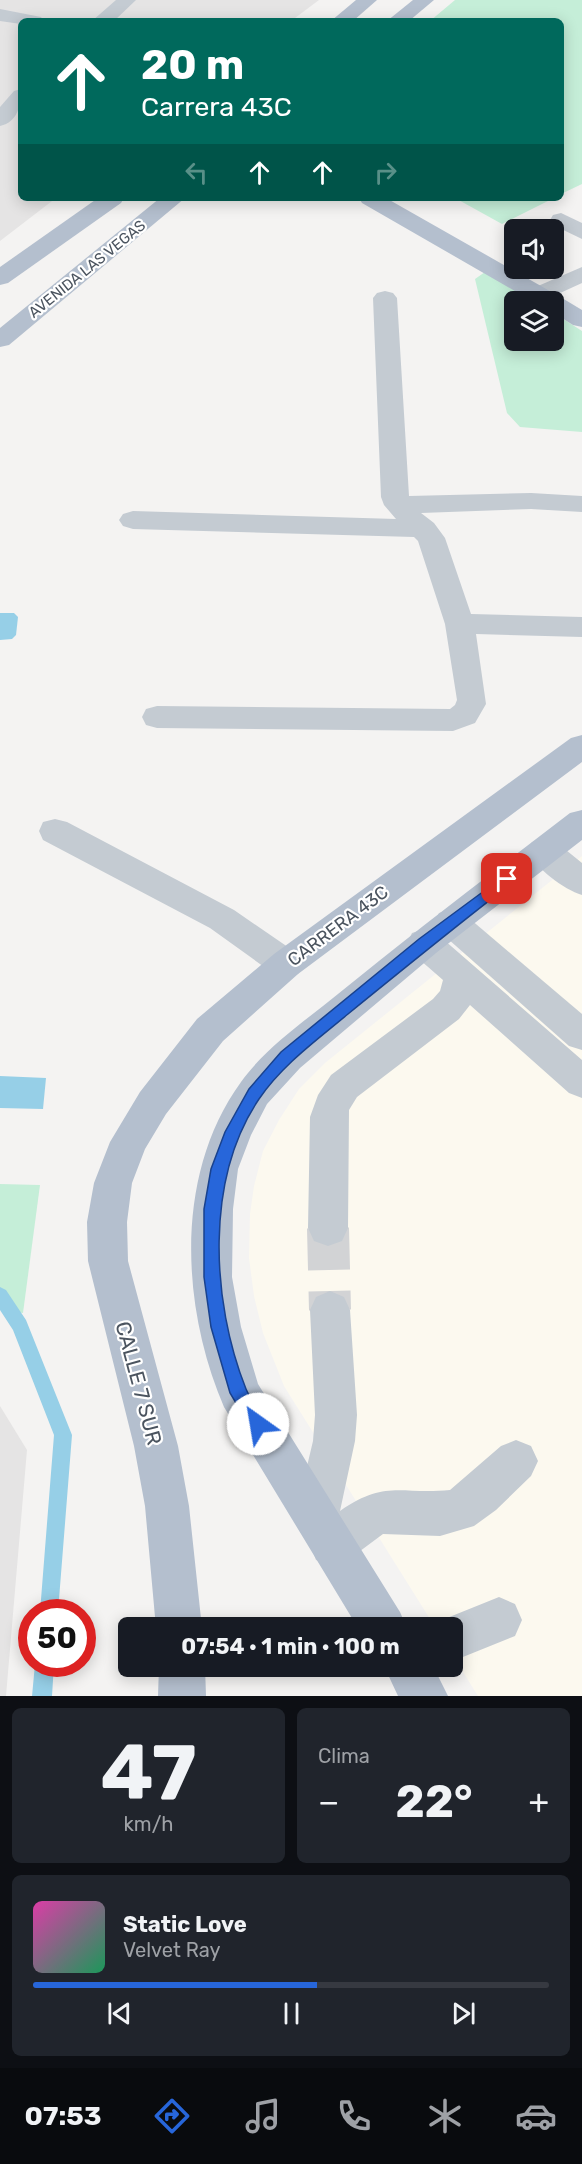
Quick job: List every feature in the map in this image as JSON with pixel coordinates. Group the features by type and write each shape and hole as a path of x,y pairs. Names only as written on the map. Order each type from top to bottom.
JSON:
{"main road":[{"path":"345,18 368,0"},
{"path":"401,18 425,0"},
{"path":"0,278 109,201"},
{"name":"AVENIDA LAS VEGAS","path":"0,340 170,201"},
{"path":"375,201 534,291"},
{"path":"564,309 582,320"},
{"name":"CARRERA 43C","path":"129,1142 153,1103 210,1030 286,964 582,746"},
{"path":"377,1617 239,1393 220,1327 212,1277 213,1209 219,1169 232,1132 254,1093 287,1057 424,943 582,822"},
{"name":"CALLE 7 SUR","path":"129,1142 113,1183 107,1222 108,1261 156,1446 167,1506 178,1617"},
{"path":"182,1677 182,1696"},
{"path":"413,1677 424,1696"}],"street":[{"path":"106,18 127,0"},
{"path":"0,15 18,18"},
{"path":"0,120 18,99"},
{"path":"582,211 561,220 582,232"},
{"path":"559,291 582,274"},
{"path":"157,717 453,720 464,717 471,709 472,700 460,624 435,547 424,529 398,505 394,485 385,298"},
{"path":"398,505 531,501 582,504"},
{"path":"133,520 424,529"},
{"path":"460,624 582,627"},
{"path":"55,831 222,919 286,964"},
{"path":"544,851 582,882"},
{"path":"452,922 582,1035"},
{"path":"424,943 582,1082"},
{"path":"328,1228 329,1117 335,1098 344,1086 447,1009 457,996 460,976"},
{"path":"330,1310 336,1415 325,1530 390,1510 437,1513 458,1510 516,1461"},
{"path":"463,1634 499,1620"}],"shaded area":[{"path":"0,0 319,0 295,18 18,18 18,201 52,201 0,241"},
{"path":"582,856 582,1696 478,1696 463,1672 463,1617 429,1617 284,1386 263,1333 254,1296 249,1258 250,1214 263,1151 299,1089 325,1063"},
{"path":"0,1406 27,1450 6,1696 0,1696"}],"green space":[{"path":"455,0 582,0 582,184 564,193 564,18 434,18"},
{"path":"460,201 548,201 512,219 504,219 504,223"},
{"path":"485,272 518,291 504,291 504,351 564,351 564,319 582,331 582,432 520,427 507,413 475,279"},
{"path":"0,1184 40,1185 23,1313 0,1310"}],"water":[{"path":"0,613 14,613 18,617 16,635 12,639 0,640"},
{"path":"0,1076 46,1078 43,1109 0,1108"}],"waterway":[{"path":"0,1295 20,1326 63,1435 50,1599"},
{"path":"42,1696 44,1677"}],"tunnel":[{"path":"328,1228 330,1310"}],"route":[{"path":"258,1424 239,1393 220,1327 212,1277 213,1209 219,1169 232,1132 254,1093 287,1057 424,943 507,879"}]}
